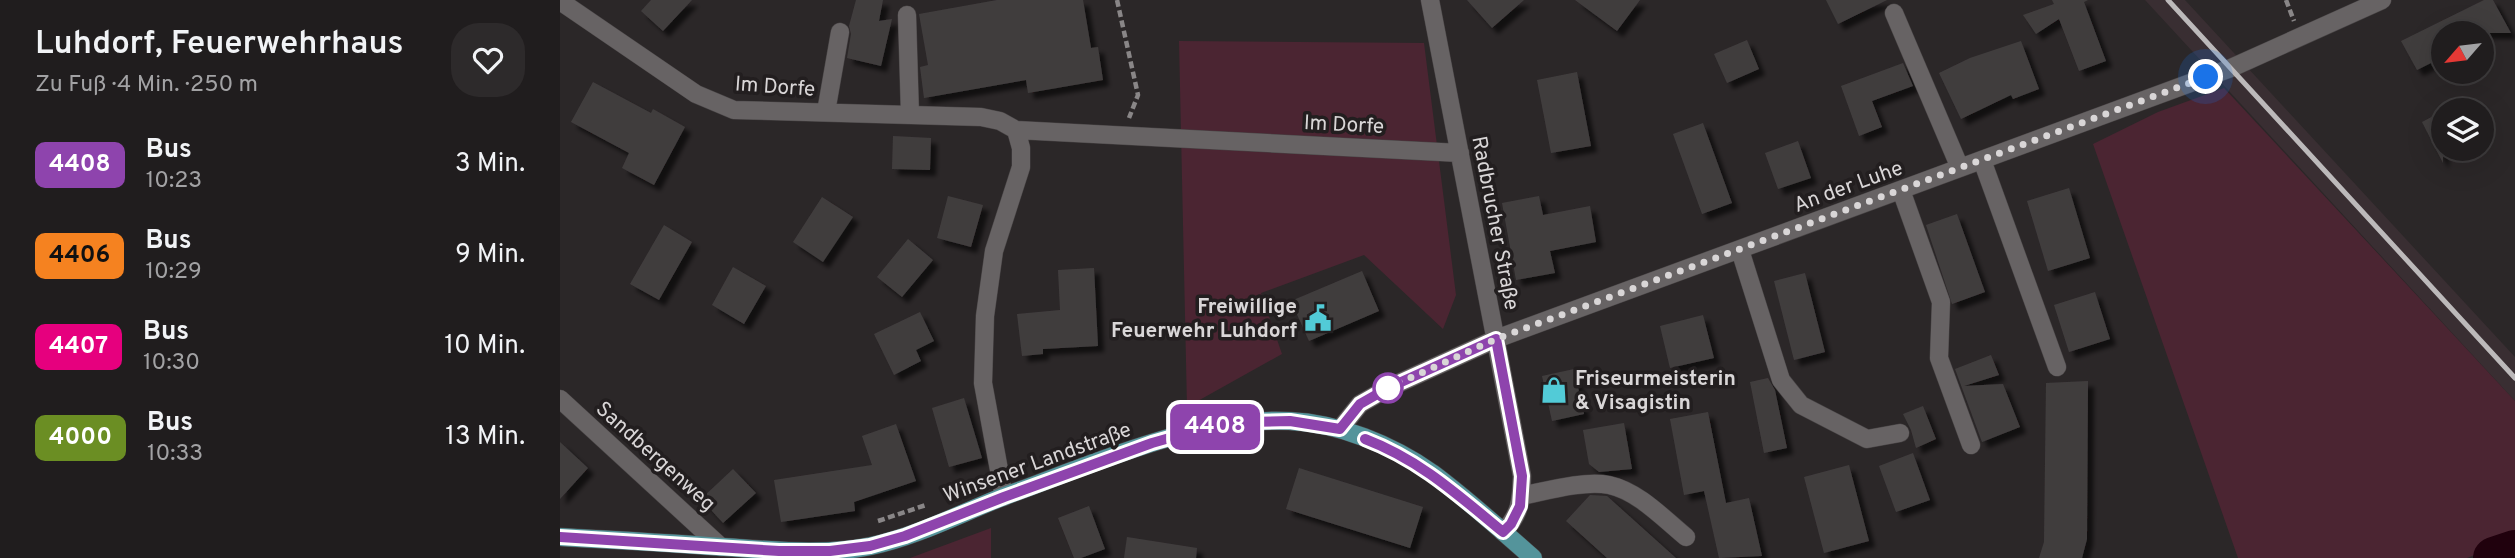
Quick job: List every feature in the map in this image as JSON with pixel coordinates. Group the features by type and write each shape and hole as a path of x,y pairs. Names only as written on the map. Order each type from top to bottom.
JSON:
{"main road":[{"name":"Winsener Landstraße","path":"560,537 830,551 870,546 905,536 1152,443 1194,431 1246,422 1290,421 1340,429 1390,449 1431,473 1533,558"}],"street":[{"name":"Radbrucher Straße","path":"1430,0 1522,476 1520,506 1511,524 1503,532"},
{"name":"An der Luhe","path":"1340,429 1360,404 1388,388 1496,339 2231,68 2382,0"},
{"name":"Im Dorfe","path":"560,1 696,94 734,110 981,117 1000,121 1016,130 1460,153"},
{"path":"1894,13 1960,168"},
{"path":"907,15 910,115"},
{"path":"826,112 840,32"},
{"path":"1004,497 982,383 985,316 994,251 1021,167 1021,148 1016,130"},
{"path":"1982,160 2057,367"},
{"path":"1901,190 1941,302 1939,358 1971,445"},
{"path":"1740,250 1781,380 1801,405 1867,439 1900,433"},
{"name":"Sandbergenweg","path":"560,399 721,547"},
{"path":"1521,496 1587,485 1610,485 1625,491 1649,507 1686,537"}],"path":[{"path":"1117,0 1138,95 1122,136"},
{"path":"868,525 933,502"}],"shaded area":[{"path":"2145,0 2185,0 2515,357 2515,401"},
{"path":"1179,41 1424,43 1456,295 1443,329 1364,255 1261,293 1282,354 1187,407"},
{"path":"2224,88 2515,401 2515,534 2512,540 2467,558 2238,558 2093,144 2158,112"},
{"path":"991,528 991,558 910,558"}],"building":[{"path":"651,0 692,0 663,31 641,11"},
{"path":"856,0 883,0 879,21 892,19 881,66 847,58 851,34 849,26"},
{"path":"997,0 1083,0 1091,48 1098,47 1103,80 1028,93 1026,80 924,98 920,67 928,65 919,14"},
{"path":"1467,0 1524,0 1492,28"},
{"path":"1575,0 1640,0 1617,31"},
{"path":"1826,0 1887,0 1838,24"},
{"path":"2052,0 2088,0 2084,2 2106,61 2079,71 2059,19 2036,34 2023,15 2054,4"},
{"path":"2484,0 2493,0 2511,33 2494,33 2494,21 2441,21"},
{"path":"2431,26 2431,63 2417,70 2401,41"},
{"path":"1747,40 1759,69 1727,83 1714,54"},
{"path":"2021,41 2039,89 2013,99 2011,95 1961,119 1939,73 1970,58"},
{"path":"1903,63 1913,86 1872,101 1882,127 1859,136 1841,86"},
{"path":"1577,72 1591,146 1551,153 1537,80"},
{"path":"593,82 651,113 653,109 685,127 654,185 622,168 629,153 571,122"},
{"path":"2431,117 2431,140 2422,122"},
{"path":"1703,123 1732,203 1702,214 1673,134"},
{"path":"893,136 931,138 930,170 892,169"},
{"path":"1798,141 1811,178 1778,189 1765,153"},
{"path":"2069,188 2090,258 2048,271 2027,201"},
{"path":"948,196 983,205 971,247 937,238"},
{"path":"1539,196 1543,215 1590,206 1596,242 1550,251 1555,273 1516,280 1502,203"},
{"path":"822,197 853,217 823,262 793,242"},
{"path":"1957,214 1985,292 1952,304 1926,225"},
{"path":"664,225 692,242 659,300 630,284"},
{"path":"908,239 933,260 902,297 877,277"},
{"path":"733,267 766,286 744,324 712,305"},
{"path":"1094,268 1098,346 1043,349 1043,354 1022,356 1017,314 1060,310 1058,270"},
{"path":"1362,271 1379,311 1309,341 1291,301"},
{"path":"1805,273 1825,352 1794,360 1774,281"},
{"path":"2095,292 2110,339 2069,352 2054,305"},
{"path":"920,312 934,341 916,350 921,361 894,375 874,334"},
{"path":"1703,315 1714,358 1670,368 1660,326"},
{"path":"1991,355 1999,375 1964,386 2003,384 2020,427 1982,442 1955,369"},
{"path":"1574,369 1584,414 1552,421 1542,376"},
{"path":"1768,378 1775,390 1787,448 1764,453 1750,382"},
{"path":"2088,381 2087,539 2082,558 2039,558 2044,542 2046,383"},
{"path":"964,398 982,458 949,467 932,408"},
{"path":"1923,406 1936,439 1916,448 1903,414"},
{"path":"1708,412 1726,503 1749,498 1762,556 1719,558 1704,491 1684,495 1670,419"},
{"path":"1624,423 1632,469 1599,472 1589,464 1583,430"},
{"path":"896,424 916,481 854,502 855,511 781,522 774,480 872,465 862,436"},
{"path":"560,442 588,468 560,499"},
{"path":"1913,453 1930,500 1896,512 1879,466"},
{"path":"1849,465 1869,541 1824,553 1804,477"},
{"path":"1299,468 1423,507 1410,548 1286,509"},
{"path":"733,469 756,493 723,523 701,499"},
{"path":"1590,495 1607,496 1676,558 1607,558 1566,521"},
{"path":"1089,506 1105,549 1074,558 1058,518"},
{"path":"1127,537 1197,548 1196,558 1124,558"}],"waterway":[{"path":"2494,558 2515,551"}],"railway":[{"path":"2168,0 2515,378"}],"bus line":[{"name":"4408","path":"560,537 779,551 830,551 870,546 905,536 1152,443 1194,431 1246,422 1290,421 1340,429 1360,404 1388,388 1496,339 1522,476 1520,506 1511,524 1503,532 1431,473 1390,449 1365,439"}],"place":[{"name":"Freiwillige Feuerwehr Luhdorf","path":"1318,318"},
{"name":"Friseurmeisterin & Visagistin","path":"1554,390"}],"route":[{"path":"1388,388 1496,339 2206,77"}]}
